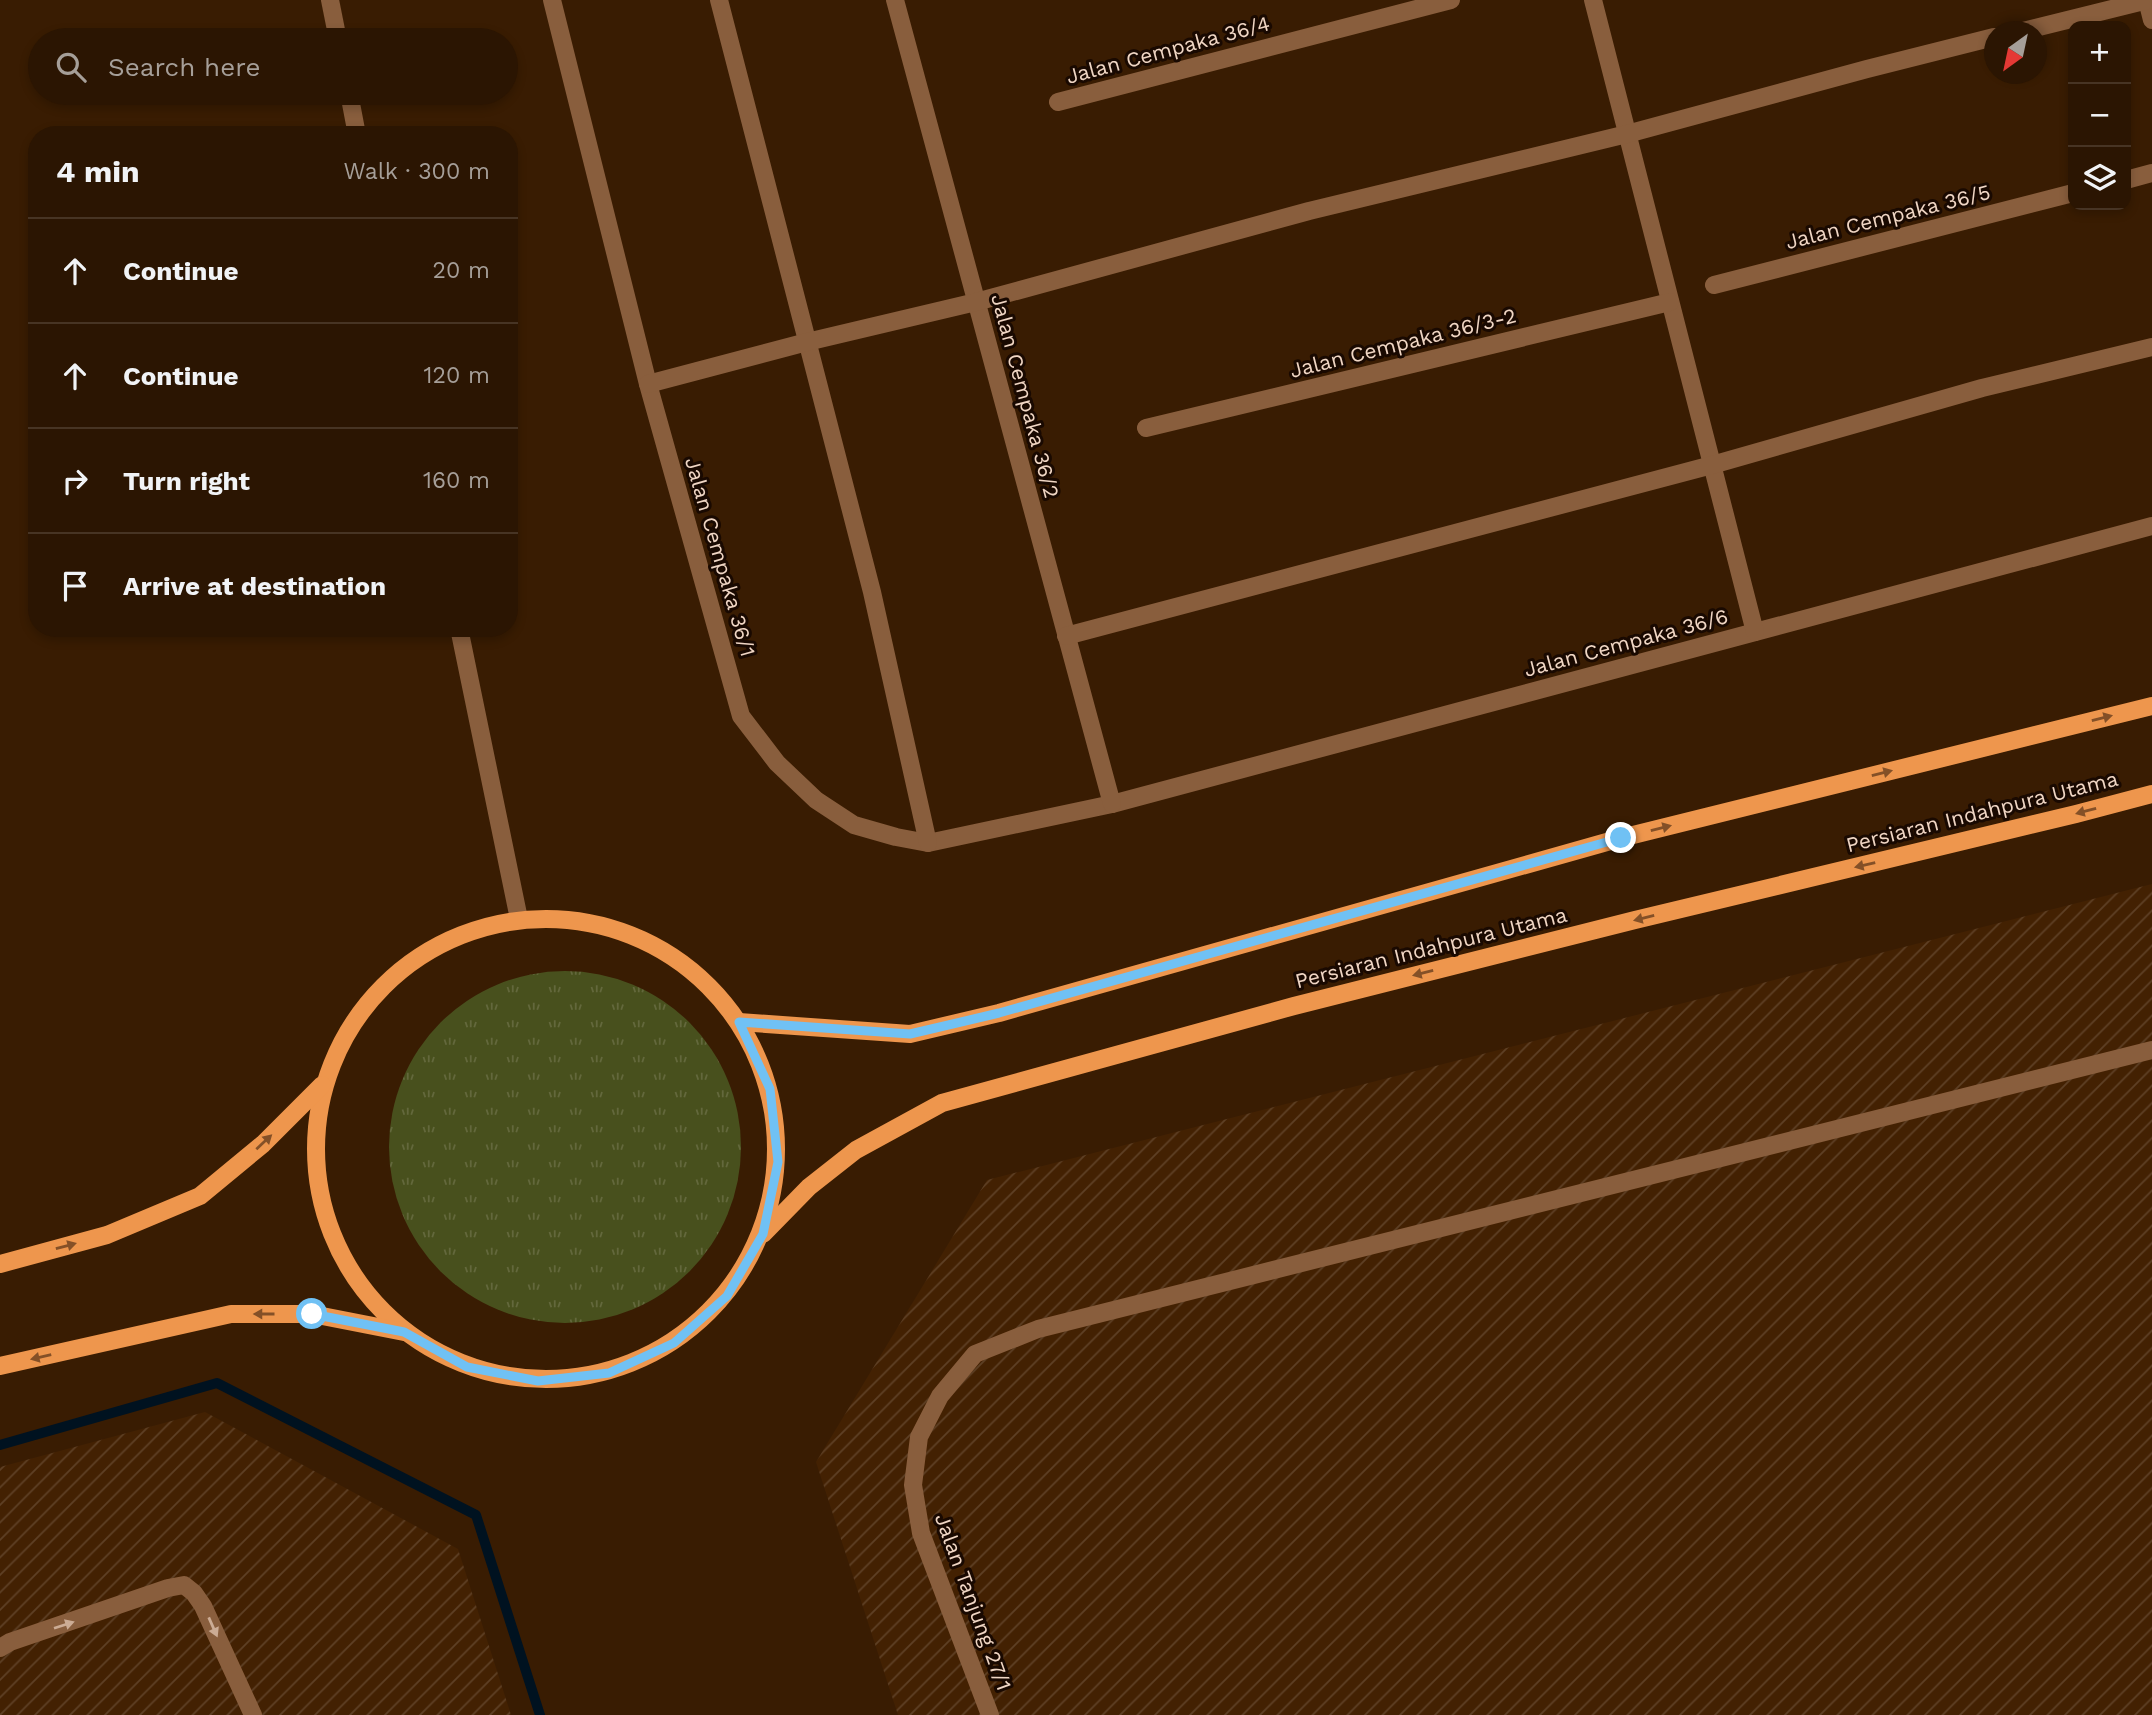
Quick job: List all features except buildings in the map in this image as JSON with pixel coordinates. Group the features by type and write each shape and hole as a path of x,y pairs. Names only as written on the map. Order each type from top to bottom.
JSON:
{"main road":[{"path":"739,1022 910,1034 999,1013 1621,838 2152,706"},
{"name":"Persiaran Indahpura Utama","path":"763,1234 808,1187 856,1150 942,1103 1294,1006 2152,794"},
{"path":"0,1366 231,1314 312,1314 404,1332 467,1367 538,1381 609,1373 674,1343 727,1296 763,1234 778,1162 770,1089 739,1022 680,961 603,925 519,919 453,936 395,972 350,1023 322,1085 315,1176 344,1263 404,1332"},
{"path":"0,1264 107,1235 200,1196 263,1144 322,1085"}],"street":[{"path":"330,0 336,28"},
{"name":"Jalan Cempaka 36/1","path":"552,0 648,384 741,716 777,763 816,800 854,825 896,837 928,843 1112,804"},
{"path":"719,0 872,592 928,843"},
{"name":"Jalan Cempaka 36/2","path":"895,0 1112,804"},
{"name":"Jalan Cempaka 36/4","path":"1058,103 1451,0"},
{"path":"1592,0 1755,632"},
{"path":"2047,25 2147,0 2152,20"},
{"path":"648,384 807,342 976,302 1309,212 1627,134 1984,40"},
{"path":"351,105 355,126"},
{"path":"2131,179 2152,173"},
{"name":"Jalan Cempaka 36/5","path":"1714,285 2068,194"},
{"name":"Jalan Cempaka 36/3-2","path":"1146,428 1670,302"},
{"path":"1066,636 1712,465 1982,388 2152,347"},
{"name":"Jalan Cempaka 36/6","path":"1112,804 2152,526"},
{"path":"461,637 519,919"},
{"name":"Jalan Tanjung 27/1","path":"990,1715 921,1533 913,1485 919,1437 940,1396 975,1354 1038,1329 2152,1050"},
{"path":"0,1648 10,1642 168,1588 184,1585 203,1606 253,1715"}],"shaded area":[{"path":"2152,884 2152,1715 898,1715 816,1462 987,1180"},
{"path":"205,1412 458,1549 511,1715 0,1715 0,1467"}],"green space":[{"path":"565,971 616,979 648,992 677,1011 701,1035 720,1064 733,1096 741,1147 733,1198 720,1230 701,1259 677,1283 648,1302 616,1315 565,1323 514,1315 482,1302 453,1283 429,1259 410,1230 397,1198 389,1147 397,1096 410,1064 429,1035 453,1011 482,992 514,979"}],"waterway":[{"path":"0,1445 217,1383 476,1515 540,1715"}],"route":[{"path":"312,1314 404,1332 467,1367 538,1381 609,1373 674,1343 727,1296 763,1234 778,1162 770,1089 739,1022 910,1034 999,1013 1621,838"}]}
